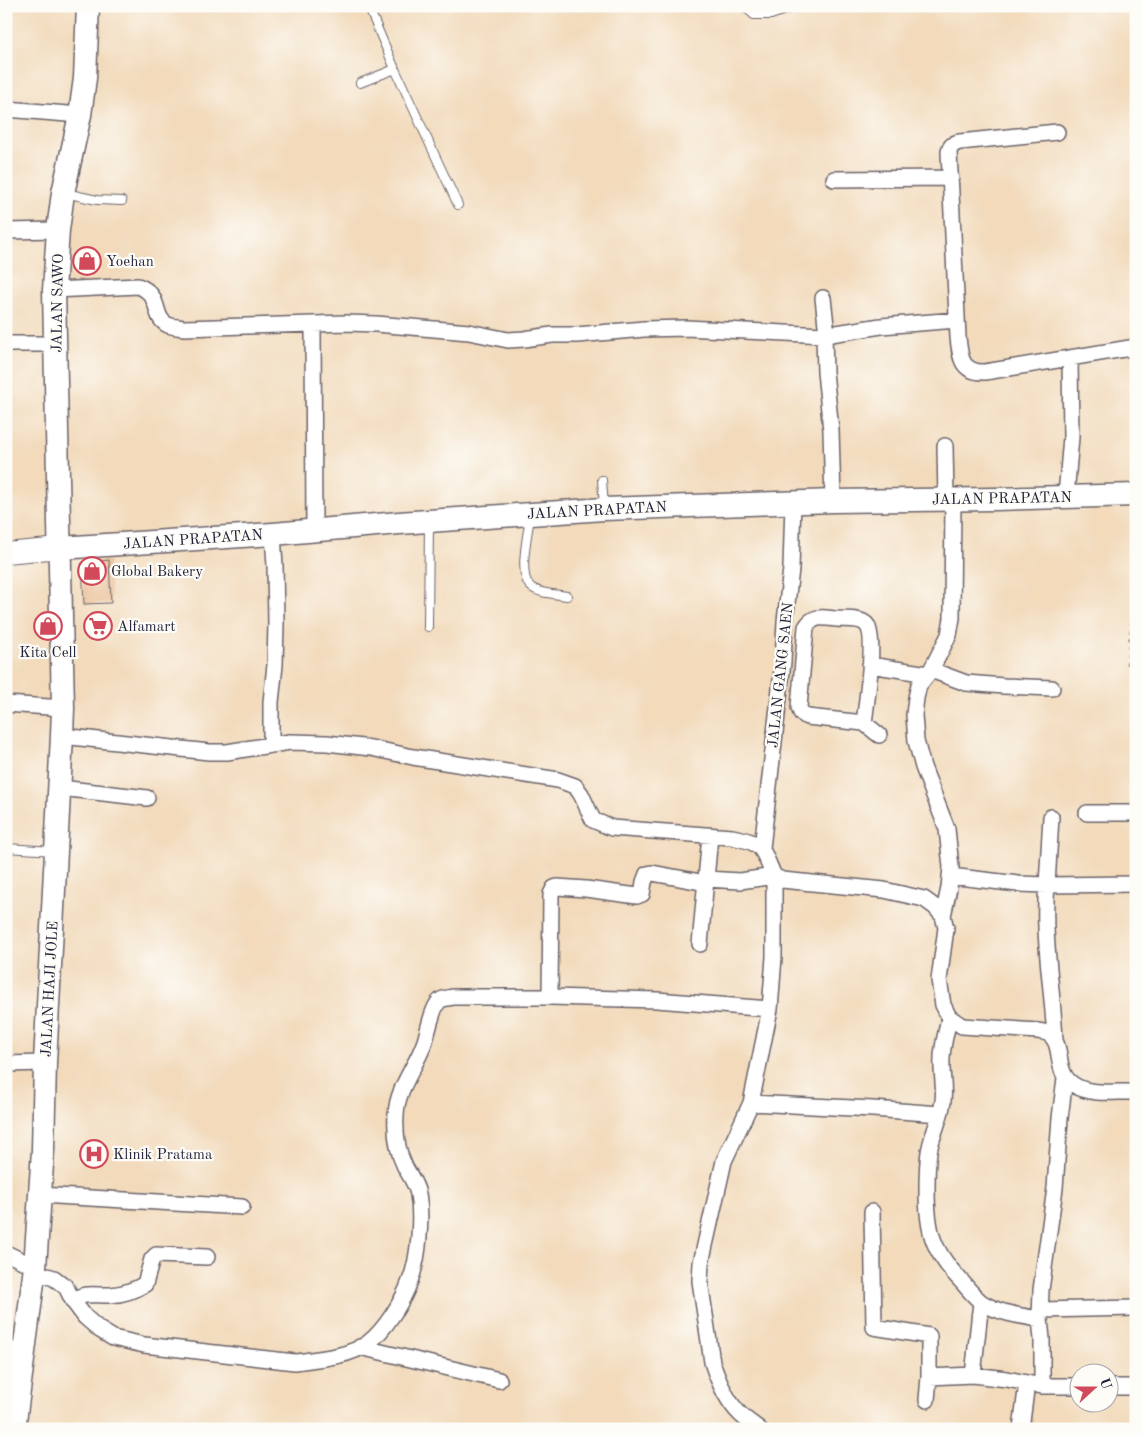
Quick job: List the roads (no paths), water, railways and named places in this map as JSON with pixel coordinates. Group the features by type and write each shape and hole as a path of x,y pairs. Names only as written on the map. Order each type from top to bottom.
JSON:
{"main road":[{"name":"JALAN SAWO","path":"60,548 54,290 58,230 63,193 80,114 85,78 88,6"},
{"name":"JALAN PRAPATAN","path":"60,548 604,509 793,502 1136,495"},
{"name":"JALAN HAJI JOLE","path":"14,1429 12,1390 15,1352 34,1270 43,1150 45,1063 63,708 60,548"}],"street":[{"path":"6,109 80,114"},
{"path":"1057,132 956,143 950,150 960,354 972,371 985,372 1136,347"},
{"path":"834,180 951,178"},
{"path":"6,230 58,230"},
{"path":"54,290 138,286 146,289 153,297 161,320 169,326 184,328 346,323 376,324 470,332 508,340 524,340 552,335 686,328 825,334 900,324 957,320"},
{"path":"823,298 825,372 831,430 833,501"},
{"path":"312,325 314,530"},
{"path":"6,344 56,344"},
{"path":"1066,496 1071,437 1070,358"},
{"path":"945,446 950,499 952,618 949,635 929,672 919,685 914,715 916,741 923,767 947,829 951,867 943,916 946,928 939,980 944,1005 949,1017 942,1058 944,1087 940,1114 932,1137 927,1167 927,1215 931,1234 938,1253 945,1264 981,1302 1000,1310 1020,1316 1136,1308"},
{"name":"JALAN GANG SAEN","path":"762,848 783,662 785,621 791,569 793,502"},
{"path":"271,744 271,702 276,623 273,534"},
{"path":"6,553 60,548"},
{"path":"864,723 870,665 871,635 869,626 862,621 817,618 810,621 806,627 799,707 802,713 807,717 864,723 879,735"},
{"path":"870,665 929,672 966,683 1052,688"},
{"path":"6,704 63,708"},
{"path":"62,736 209,752 226,752 290,742 328,743 371,748 414,757 558,780 575,786 581,794 593,820 612,828 732,837 755,842 762,848 774,876 774,957 770,1009 751,1103 724,1161 705,1241 700,1281 712,1362 720,1384 740,1415 759,1429"},
{"path":"60,788 147,798"},
{"path":"1087,813 1136,813"},
{"path":"1051,817 1045,922 1055,1041 1060,1066 1065,1078 1073,1085 1085,1090 1136,1092"},
{"path":"700,944 710,836"},
{"path":"550,997 551,894 554,888 557,887 637,896 642,894 647,874 652,872 706,881 774,876 782,880 846,885 908,894 924,899 943,916"},
{"path":"950,876 1018,884 1136,884"},
{"path":"6,1254 34,1270 54,1278 66,1287 73,1301 85,1317 112,1338 144,1345 295,1362 343,1355 367,1344 383,1328 396,1310 410,1282 414,1267 420,1212 412,1178 405,1166 398,1146 396,1113 399,1096 406,1078 423,1045 435,1006 441,1000 452,997 550,997 657,1000 770,1009"},
{"path":"949,1017 962,1026 1038,1031 1048,1034 1055,1041"},
{"path":"6,1064 45,1063"},
{"path":"1042,1386 1041,1290 1055,1188 1065,1078"},
{"path":"751,1103 940,1114"},
{"path":"40,1195 242,1207"},
{"path":"872,1212 874,1327 929,1336 927,1400"},
{"path":"73,1301 80,1295 117,1294 145,1284 152,1259 156,1255 206,1257"},
{"path":"973,1375 981,1302"},
{"path":"360,1347 500,1380"},
{"path":"929,1377 973,1375 1007,1378 1042,1386 1070,1386"},
{"path":"1021,1429 1027,1383"},
{"path":"1120,1386 1136,1387"}],"lane":[{"path":"368,6 458,206"},
{"path":"744,6 754,15 771,15 796,6"},
{"path":"360,83 395,69"},
{"path":"63,193 97,200 122,201"},
{"path":"602,480 604,509"},
{"path":"530,514 524,569 525,579 530,586 540,591 568,596"},
{"path":"428,628 429,521"},
{"path":"6,848 56,851"}],"place":[{"name":"Yoehan","path":"87,261"},
{"name":"Global Bakery","path":"92,571"},
{"name":"Kita Cell","path":"48,626"},
{"name":"Alfamart","path":"98,626"},
{"name":"Klinik Pratama","path":"94,1154"}]}
